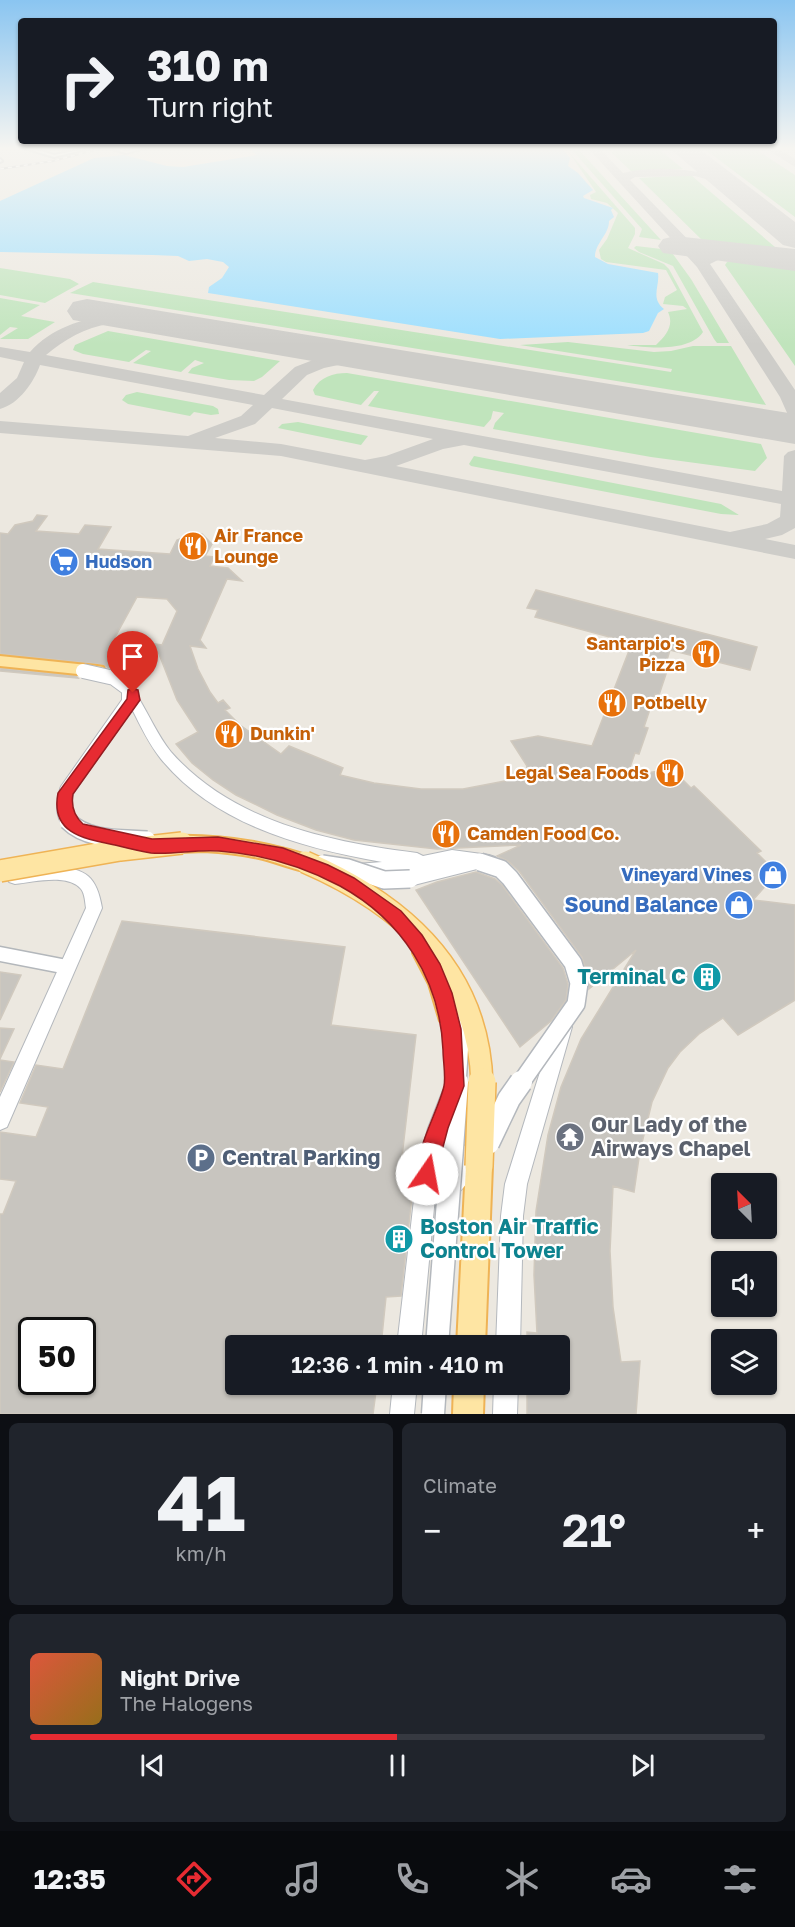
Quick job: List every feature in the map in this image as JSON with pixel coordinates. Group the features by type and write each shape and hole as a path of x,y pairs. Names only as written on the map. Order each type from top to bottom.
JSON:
{"main road":[{"path":"0,662 111,674 127,681 133,693 133,700 157,742 174,764 198,786 229,806 287,833 329,845 379,855 428,861"},
{"path":"0,662 89,672 114,678 126,684 130,695 126,710 67,790 64,798 65,816 76,830 86,834 240,846 272,852 304,862 336,876 371,896 396,915 431,950 458,987 474,1029 482,1078 471,1335"},
{"path":"133,700 72,781 65,793 64,802 68,820 77,828 87,833 152,846"},
{"path":"0,871 120,850 182,843"},
{"path":"0,871 152,846 222,844 267,851 304,862 348,868 376,878 397,881 470,863 491,864 501,869 576,968 579,977 579,995 565,1019 484,1132 449,1190"},
{"path":"304,862 377,870 452,857 491,862 508,872 579,970 582,980 580,995 506,1103 479,1166"},
{"path":"304,862 348,883 387,909 403,924 422,950 439,982 448,1012 452,1039 454,1086 439,1335"},
{"path":"0,878 67,874 80,877 89,883 94,894 94,908 0,1120"},
{"path":"431,950 455,1006 460,1042 439,1335"},
{"path":"507,1335 514,1186 524,1145 565,1019"},
{"path":"410,1335 428,1164 438,1128 454,1086"},
{"path":"402,1414 404,1395"},
{"path":"433,1414 434,1395"},
{"path":"468,1414 469,1395"},
{"path":"504,1414 505,1395"}],"street":[{"path":"0,954 67,967"}],"green space":[{"path":"618,213 622,213 635,228 635,234 628,248 664,264 669,269 703,332 689,343 668,347 627,345 656,345 670,326 668,312 687,309 683,306 663,304 665,297 677,290 666,270 606,262 601,259 599,250 607,239"},
{"path":"628,213 636,213 661,240 639,237 642,229"},
{"path":"675,213 735,213 782,253 705,243"},
{"path":"636,246 670,250 691,279 729,343 717,343 714,339 673,266 639,252 634,248"},
{"path":"727,262 795,267 795,366 725,265"},
{"path":"0,268 70,279 79,284 45,303 0,295"},
{"path":"93,282 671,372 672,369 520,345 568,342 654,352 693,346 731,346 766,405 70,293"},
{"path":"0,298 40,305 21,316 55,322 28,339 0,339 18,328 10,327 0,335"},
{"path":"108,331 280,361 254,381 229,380 188,373 192,368 204,363 195,360 181,372 133,363 151,351 146,350 129,362 83,354 73,350 75,345"},
{"path":"347,373 761,444 767,458 755,471 651,457 493,429 504,413 493,411 491,419 484,427 368,406 379,391 374,391 361,405 315,395 313,390 323,379"},
{"path":"137,392 213,406 218,409 219,414 194,412 190,416 128,404 122,400 126,395"},
{"path":"298,422 368,436 361,445 278,428 282,424"},
{"path":"474,456 721,504 739,515 721,514 471,466 469,464"}],"water":[{"path":"0,213 612,213 614,217 609,221 595,257 608,264 658,273 656,296 664,309 658,313 649,331 643,333 500,339 208,293 209,287 222,278 229,267 223,262 207,259 189,261 178,256 0,252"}],"building":[{"name":"Terminal C","path":"37,515 47,516 36,531 79,534 85,525 111,527 98,549 170,554 177,540 195,533 202,534 212,544 205,556 214,557 210,566 228,568 242,581 227,579 200,640 206,648 190,646 198,669 210,692 218,703 223,700 230,708 225,710 240,725 281,754 289,746 343,768 340,775 374,783 421,789 463,789 525,777 527,766 511,741 538,736 592,746 632,643 535,617 538,610 527,608 536,590 757,647 750,670 670,650 664,670 667,671 659,695 655,694 644,727 648,728 639,754 635,753 627,776 672,769 691,788 694,786 761,851 757,853 777,873 753,900 795,905 795,1000 738,1035 723,1018 699,1034 680,1052 668,1068 652,1102 640,1151 634,1192 613,1186 610,1251 613,1307 621,1362 640,1361 636,1414 527,1414 527,1395 570,1395 570,1335 527,1335 527,1332 537,1333 534,1275 536,1211 548,1135 561,1087 581,1039 636,950 589,989 589,980 582,957 519,871 508,861 497,856 521,845 437,849 354,840 316,830 277,815 236,795 213,780 192,763 176,744 198,732 177,700 155,644 162,645 177,611 167,599 137,597 113,641 125,642 111,668 97,664 0,654 0,533 8,534 15,525 33,521"},
{"path":"0,668 76,676 78,678 0,671"},
{"path":"476,872 495,879 502,885 563,968 568,984 566,1000 551,1021 520,1047 416,890"},
{"name":"Central Parking","path":"122,921 345,947 331,1025 416,1035 399,1183 407,1183 413,1187 401,1296 386,1297 382,1335 225,1335 225,1395 376,1395 373,1414 0,1414 0,1214 3,1214 16,1181 0,1179 0,1132 36,1137 48,1107 20,1103 36,1065 63,1069"},
{"path":"0,972 21,975 0,1020"},
{"path":"0,1028 14,1029 0,1059"},
{"path":"0,1060 14,1062 0,1092"}],"taxiway":[{"path":"655,213 703,264"},
{"path":"703,264 706,259 721,254 743,254"},
{"path":"703,264 790,397 795,411"},
{"path":"34,358 41,350 71,330 89,323 112,319 152,322"},
{"path":"0,352 34,358"},
{"path":"268,402 301,371 319,364 356,356"},
{"path":"0,403 25,380 34,358"},
{"path":"34,358 268,402"},
{"path":"197,438 248,420 268,402"},
{"path":"268,402 792,499"},
{"path":"0,427 281,450 795,552"},
{"path":"372,465 394,461 435,444 457,440"},
{"path":"792,499 795,456"},
{"path":"738,537 774,530 791,520 792,499"}],"runway":[{"path":"764,213 795,238"},
{"path":"675,246 795,260"},
{"path":"87,311 795,429"}],"place":[{"name":"Air France Lounge","path":"193,546"},
{"name":"Hudson","path":"64,562"},
{"name":"Santarpio's Pizza","path":"706,654"},
{"name":"Potbelly","path":"612,703"},
{"name":"Dunkin'","path":"229,734"},
{"name":"Legal Sea Foods","path":"670,773"},
{"name":"Camden Food Co.","path":"446,834"},
{"name":"Vineyard Vines","path":"773,875"},
{"name":"Sound Balance","path":"739,905"},
{"name":"Terminal C","path":"707,977"},
{"name":"Our Lady of the Airways Chapel","path":"570,1137"},
{"name":"Central Parking","path":"201,1158"},
{"name":"Boston Air Traffic Control Tower","path":"399,1239"}],"route":[{"path":"133,693 133,700 65,793 65,811 68,820 87,833 152,846 205,843 259,849 283,855 304,862 348,883 387,909 403,924 416,940 434,970 443,993 451,1029 454,1086 431,1150 427,1174"}]}
